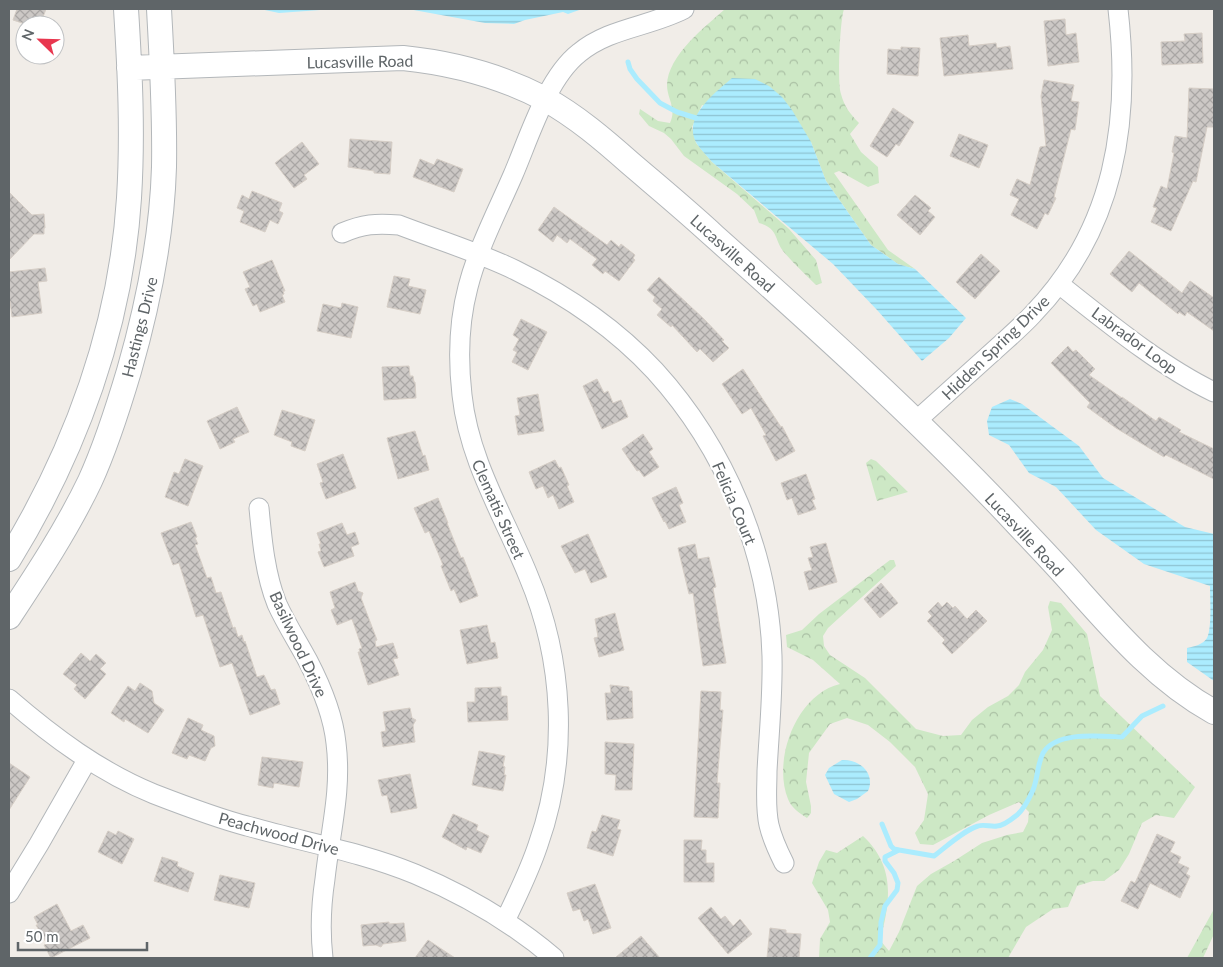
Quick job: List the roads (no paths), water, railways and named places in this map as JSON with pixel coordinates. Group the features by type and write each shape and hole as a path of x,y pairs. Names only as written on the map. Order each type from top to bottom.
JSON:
{"street":[{"name":"Hastings Drive","path":"9,560 34,519 57,474 98,366 112,315 122,263 129,198 132,127 126,9"},
{"name":"Hastings Drive","path":"9,617 67,525 90,481 114,420 140,333 152,278 164,167 159,9"},
{"name":"Clematis Street","path":"505,921 524,883 539,843 550,802 559,733 556,687 549,642 540,608 528,575 483,478 470,437 462,396 460,362 462,321 468,287 478,255 558,74 578,54 596,41 684,9"},
{"name":"Hidden Spring Drive","path":"916,422 1034,314 1059,284 1077,257 1094,225 1105,198 1115,159 1121,120 1123,80 1118,9"},
{"name":"Lucasville Road","path":"129,68 403,58 461,67 496,78 546,100 602,139 826,336 1007,512 1116,634 1152,668 1178,689 1214,712"},
{"name":"Felicia Court","path":"342,233 359,226 379,223 399,225 514,270 551,290 585,311 620,338 654,370 699,428 722,468 741,508 765,584 771,631 772,671 766,801 769,826 784,863"},
{"name":"Labrador Loop","path":"1059,284 1114,327 1174,369 1214,392"},
{"name":"Basilwood Drive","path":"259,508 262,542 277,603 322,690 336,743 339,778 336,812 329,848 322,904 321,941 323,958"},
{"name":"Peachwood Drive","path":"9,699 34,721 87,760 152,793 193,809 246,826 370,858 414,874 457,893 505,921 554,958"},
{"path":"9,893 87,760"}],"water":[{"path":"260,9 334,9 279,13"},
{"path":"408,9 582,9 568,14 563,12 514,24 485,23"},
{"path":"732,78 755,79 769,86 782,97 811,142 826,181 871,245 898,264 915,269 966,318 949,338 922,361 833,264 712,162 697,144 693,134 693,125 697,116 709,99"},
{"path":"1010,399 1022,404 1079,446 1103,478 1185,527 1214,534 1214,681 1187,662 1187,648 1203,642 1209,634 1210,586 1144,564 1096,530 1056,487 1029,473 1009,445 989,435 987,421 992,407"},
{"path":"842,760 848,760 860,765 870,778 868,791 849,802 834,794 825,775 829,768"}],"waterway":[{"path":"628,62 630,69 637,79 660,103 677,112 696,118"},
{"path":"870,958 880,945 881,922 885,906 897,890 898,883 894,873 885,861 885,857 899,850 934,856 973,828 980,825 999,826 1005,824 1017,815 1026,804 1035,785 1041,758 1049,746 1058,741 1079,736 1122,737 1142,716 1163,706"},
{"path":"882,824 891,846 899,850"}]}
